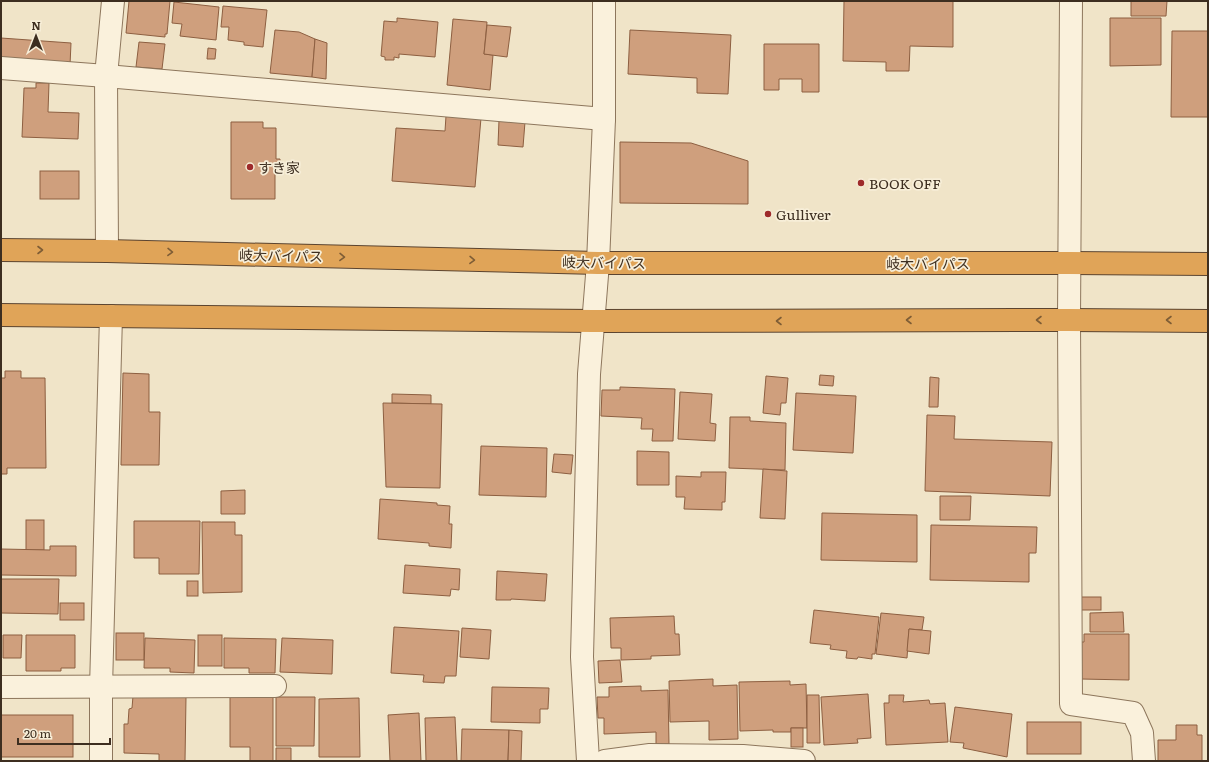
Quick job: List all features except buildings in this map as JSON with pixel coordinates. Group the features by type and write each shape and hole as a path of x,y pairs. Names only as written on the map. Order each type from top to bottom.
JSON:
{"highway":[{"name":"岐大バイパス","path":"1,250 598,262 1069,262 1208,264"},
{"path":"1,315 593,321 1208,321"}],"street":[{"path":"107,251 106,76 113,1"},
{"path":"588,761 582,656 589,374 598,262 604,119 604,1"},
{"path":"1071,1 1069,262 1071,704 1133,713 1142,733 1144,761"},
{"path":"1,68 604,119"},
{"path":"101,761 101,688 111,316"},
{"path":"1,687 101,688 275,686"},
{"path":"605,761 650,755 743,756 804,761"}],"place":[{"name":"すき家","path":"250,167"},
{"name":"BOOK OFF","path":"861,183"},
{"name":"Gulliver","path":"768,214"}]}
